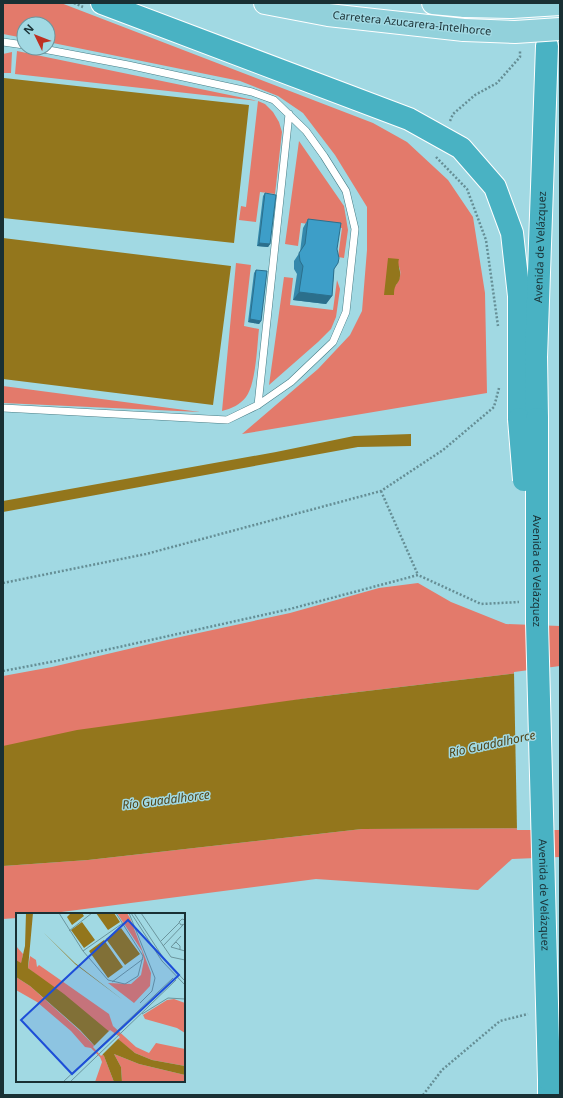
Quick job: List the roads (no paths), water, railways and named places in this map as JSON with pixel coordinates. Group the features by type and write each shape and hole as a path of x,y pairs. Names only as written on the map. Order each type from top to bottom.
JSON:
{"highway":[{"path":"102,3 409,119 436,144 461,148 495,187 512,233 519,296 528,419"},
{"name":"Avenida de Velázquez","path":"547,46 536,349 528,419 537,623 549,1088"}],"main road":[{"name":"Carretera Azucarera-Intelhorce","path":"265,3 328,15 464,30 515,32 560,29"},
{"name":"Carretera Azucarera-Intelhorce","path":"433,3 465,6 512,7 560,4"}],"lane":[{"path":"3,42 16,44"},
{"path":"3,408 227,420 258,406 291,382 332,342 346,312 355,229 346,192 306,130 274,100 252,92 128,65 56,51"},
{"path":"258,406 289,114"}],"water":[{"path":"4,78 249,105 234,243 3,218"},
{"path":"3,238 231,266 213,405 3,379"},
{"path":"388,258 399,259 398,263 400,277 394,290 394,295 384,295"},
{"path":"411,434 411,446 358,447 3,512 3,501 276,452 354,436"},
{"name":"Río Guadalhorce","path":"560,668 560,828 362,829 88,860 3,866 3,746 77,730 308,698"}]}
